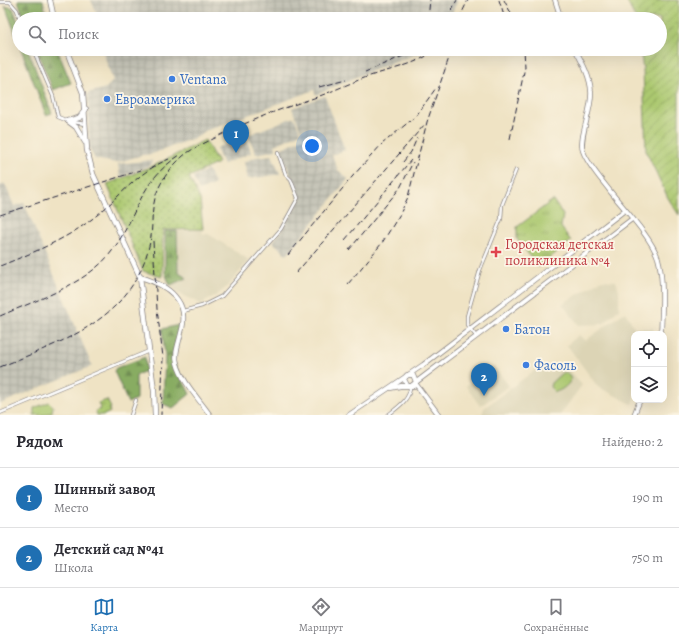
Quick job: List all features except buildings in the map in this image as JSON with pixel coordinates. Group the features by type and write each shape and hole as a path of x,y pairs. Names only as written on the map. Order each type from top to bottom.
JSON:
{"main road":[{"path":"50,0 53,12"},
{"path":"69,56 82,89 86,109 87,150"},
{"path":"68,121 79,118 86,109"},
{"path":"68,121 82,134 97,186 140,277 150,350 155,415"}],"street":[{"path":"555,0 559,12"},
{"path":"0,2 10,2 18,12"},
{"path":"36,56 53,96 58,117 68,121 86,124"},
{"path":"578,56 588,77 591,92 591,103 582,140 582,150 651,244 658,258 661,283 660,331"},
{"path":"183,311 202,306 222,296 281,229 288,218 298,198 291,180 286,175 278,153"},
{"path":"477,336 467,323 473,292 482,263 501,219 502,205 516,170"},
{"path":"349,415 408,375 625,210"},
{"path":"387,390 397,386 413,385 632,219"},
{"path":"140,277 155,282 169,290 179,301 183,311 184,324 176,351 177,363 182,375 210,415"},
{"path":"0,413 150,350"},
{"path":"388,415 401,405 413,385 415,376 408,375"},
{"path":"408,375 404,379 413,385 439,415"},
{"path":"131,415 136,400"},
{"path":"634,415 639,403"}],"shaded area":[{"path":"91,0 458,0 452,12 96,12"},
{"path":"104,56 411,56 358,76 316,95 314,90 205,131 199,136 152,154 142,155 116,163 95,159 89,148 88,93 106,88 113,81"},
{"path":"325,96 345,150 332,155 338,170 348,179 287,255 273,242 300,199 280,149 304,138 292,108"},
{"path":"294,117 301,133 275,145 276,150 256,154 248,135"},
{"path":"246,136 251,153 223,164 216,148"},
{"path":"272,155 280,174 248,179 244,162 256,157"},
{"path":"152,160 151,165 120,177 118,164"},
{"path":"208,170 215,184 199,191 193,177"},
{"path":"5,184 14,206 24,203 92,366 0,404 0,186"},
{"path":"202,230 203,234 208,234 249,260 229,285 217,295 201,304 180,294 170,285 165,273 165,231"},
{"path":"602,280 616,281 619,290 619,309 603,324 579,325 562,304"},
{"path":"625,312 635,328 653,328 653,331 631,331 632,404 598,387 567,345 579,335 585,341"},
{"path":"542,365 549,373 564,365 582,385 560,415 482,415 484,408"},
{"path":"494,366 509,386 480,406 466,386"}],"green space":[{"path":"18,0 43,0 46,12 22,12"},
{"path":"626,0 679,0 679,215 668,198 646,151 643,69 641,56 667,56 667,12 632,12"},
{"path":"5,6 13,8 14,12 12,12 12,24"},
{"path":"24,56 31,56 52,113 46,115"},
{"path":"39,56 60,56 71,83 53,90"},
{"path":"205,140 218,163 189,177 200,199 203,229 163,230 162,277 143,271 107,184 153,166"},
{"path":"553,200 563,215 561,227 571,241 538,267 517,239 517,227"},
{"path":"165,231 177,231 178,271 187,278 170,285 165,273"},
{"path":"179,325 172,359 190,394 173,408 163,404 165,356 162,329"},
{"path":"145,357 146,371 136,375 136,399 128,403 114,371 116,368"},
{"path":"562,373 567,373 571,379 564,387 555,392 550,387 551,383"},
{"path":"107,400 111,408 109,409 110,412 104,415 97,415 95,411 101,409 98,403"},
{"path":"49,402 53,406 52,412 44,415 34,415 34,408"}],"railway":[{"path":"429,12 430,0"},
{"path":"451,12 457,0"},
{"path":"462,12 468,0"},
{"path":"499,0 503,12"},
{"path":"504,0 510,12"},
{"path":"365,72 403,56"},
{"path":"0,367 72,336 93,324 112,309 129,291 141,269 150,242 153,208 158,190 168,172 186,153 256,119 317,97 366,77 398,68 426,56"},
{"path":"348,284 382,243 400,214 408,197 427,122 450,56"},
{"path":"510,139 525,67 524,56"},
{"path":"319,87 346,80"},
{"path":"288,255 352,177 382,144 416,116 436,88"},
{"path":"296,273 425,124"},
{"path":"403,162 411,152 417,138"},
{"path":"0,316 76,282 102,263 121,238 140,200 155,176 166,165 180,155"},
{"path":"0,266 48,246 82,227 147,171 169,159"},
{"path":"345,240 411,160"},
{"path":"349,250 400,188 413,162"},
{"path":"0,215 141,170"},
{"path":"153,241 157,309 163,357 161,415"}],"place":[{"name":"Ventana","path":"172,79"},
{"name":"Евроамерика","path":"107,99"},
{"name":"Шинный завод","path":"236,153"},
{"name":"Городская детская поликлиника №4","path":"496,252"},
{"name":"Батон","path":"506,329"},
{"name":"Фасоль","path":"526,365"},
{"name":"Детский сад №41","path":"484,396"}]}
